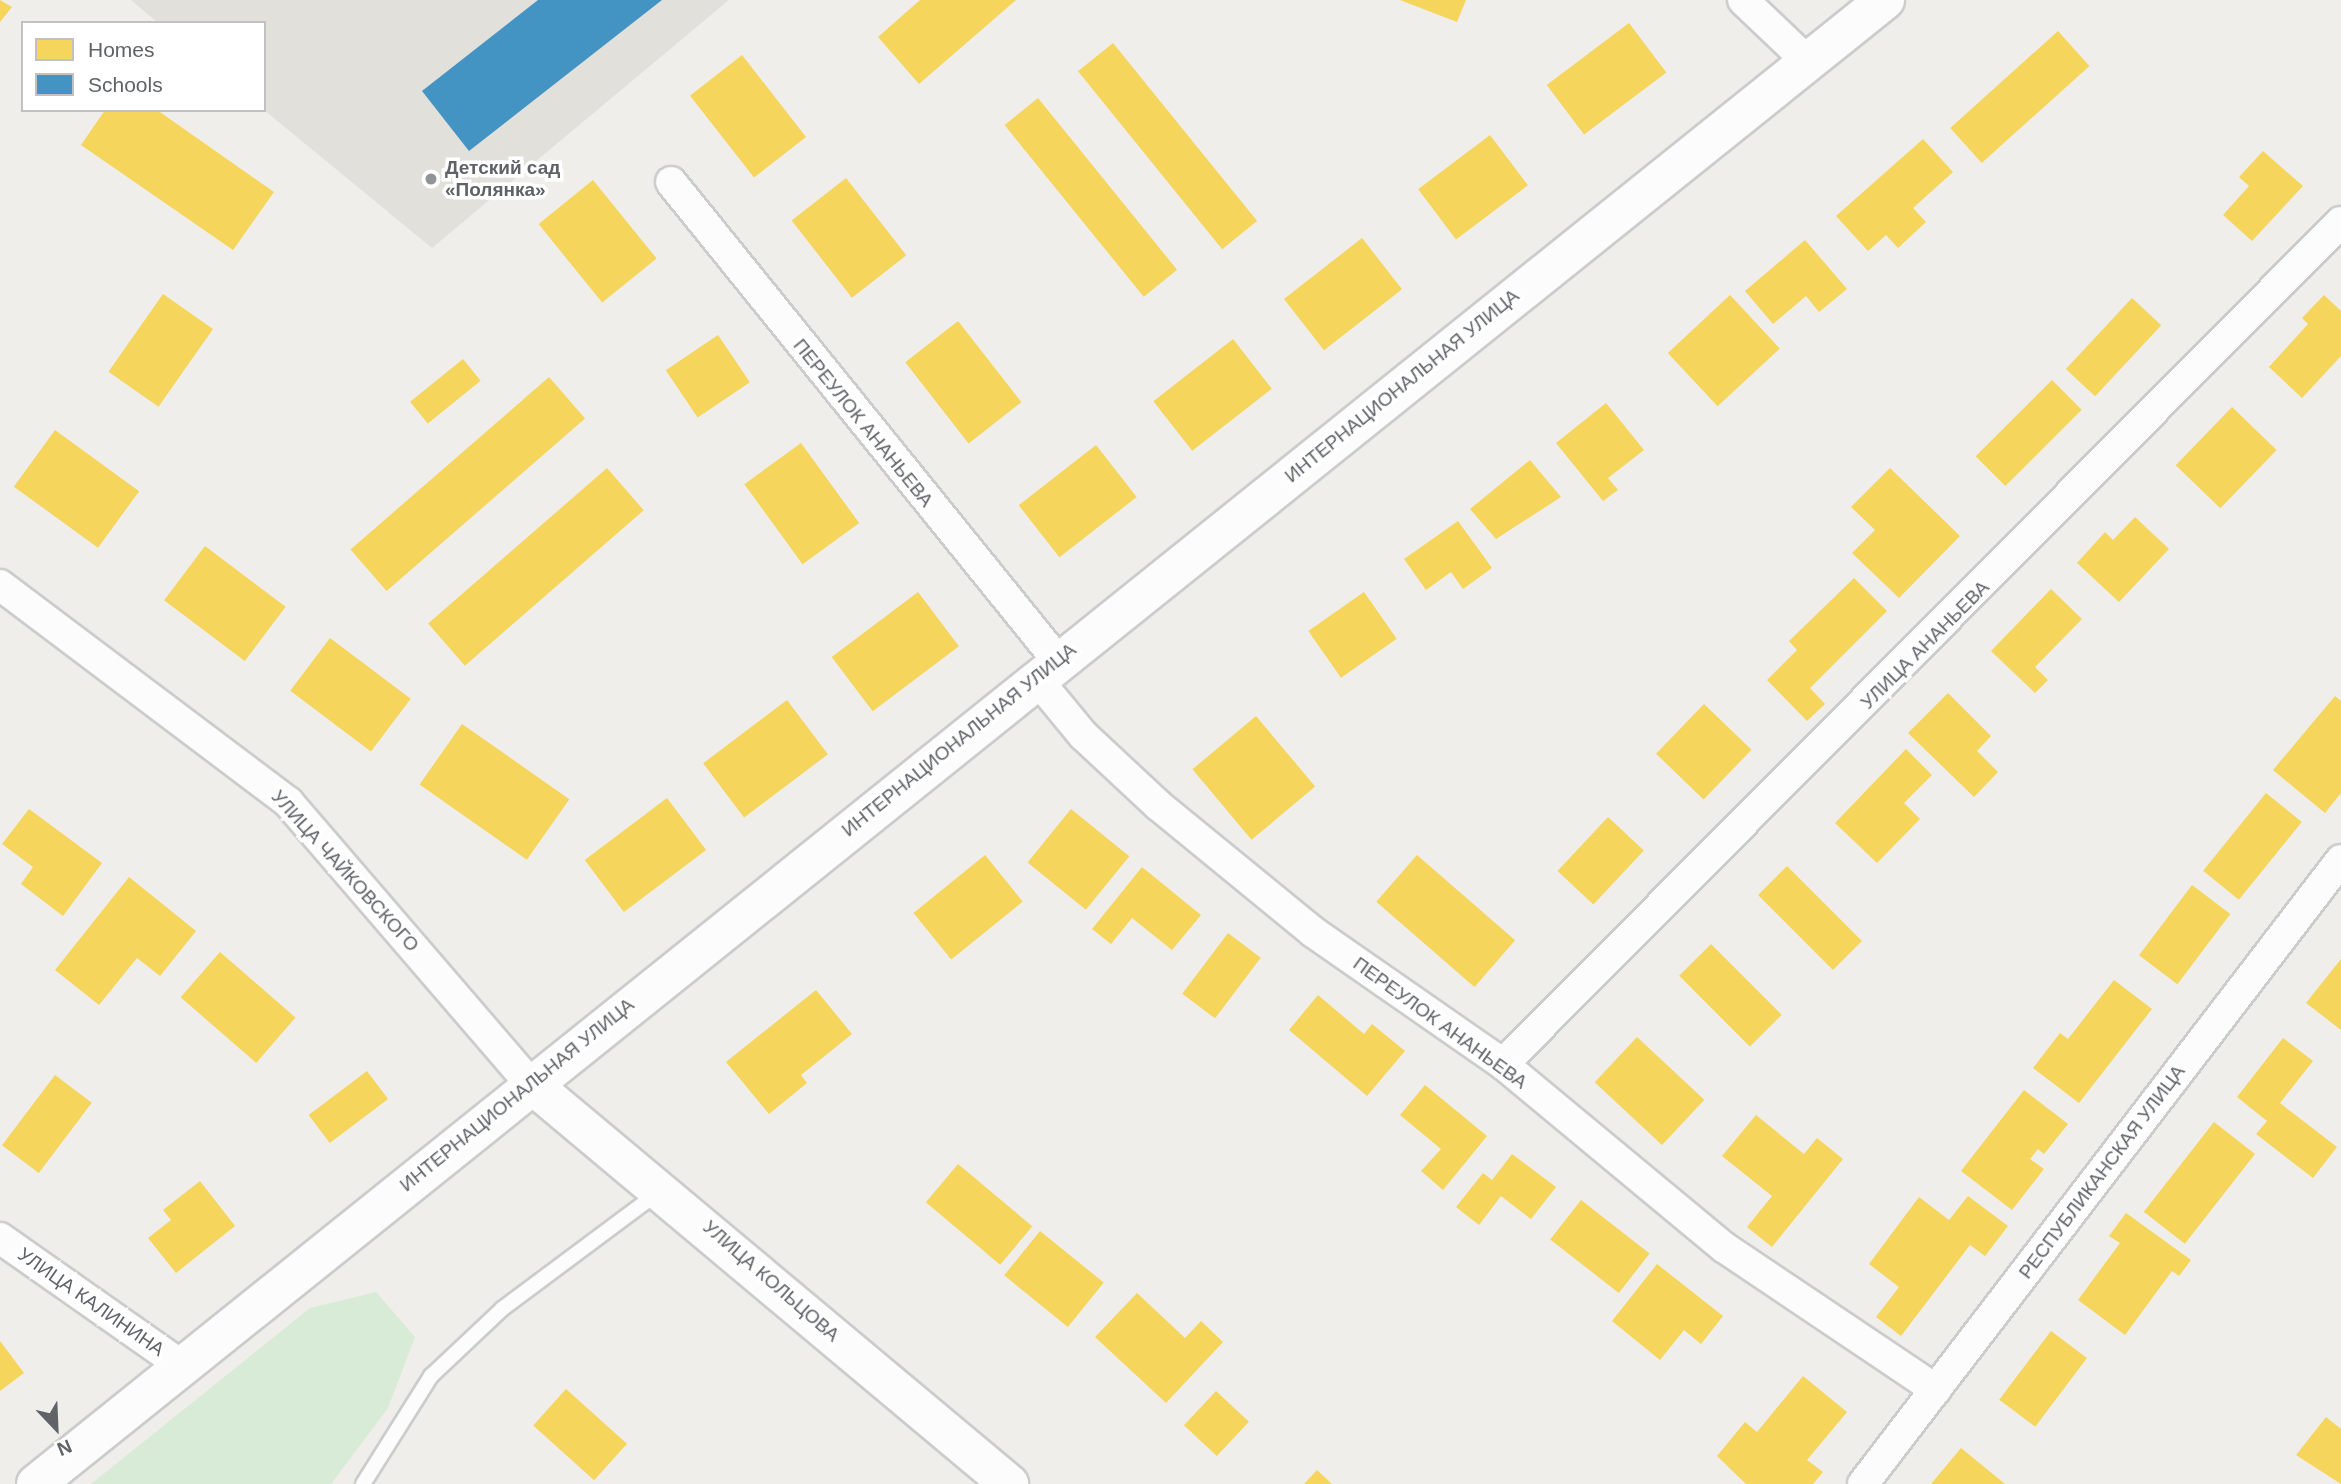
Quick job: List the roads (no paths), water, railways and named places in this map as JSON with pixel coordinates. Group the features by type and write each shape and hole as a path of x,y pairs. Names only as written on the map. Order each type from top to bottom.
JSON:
{"street":[{"path":"1744,0 1808,62"},
{"name":"ИНТЕРНАЦИОНАЛЬНАЯ УЛИЦА","path":"36,1484 530,1083 1885,0"},
{"name":"ПЕРЕУЛОК АНАНЬЕВА","path":"671,183 1047,670 1083,735 1218,856 1313,932 1503,1063 1725,1248 1936,1390"},
{"name":"УЛИЦА АНАНЬЕВА","path":"1503,1063 2341,222"},
{"name":"УЛИЦА ЧАЙКОВСКОГО","path":"0,585 288,802 530,1083"},
{"name":"РЕСПУБЛИКАНСКАЯ УЛИЦА","path":"1863,1484 2341,860"},
{"name":"УЛИЦА КОЛЬЦОВА","path":"530,1083 663,1189 1009,1484"},
{"name":"УЛИЦА КАЛИНИНА","path":"0,1238 182,1366"}],"lane":[{"path":"363,1484 431,1376 502,1309 663,1189"}],"place":[{"name":"Детский сад «Полянка»","path":"431,179"}]}
